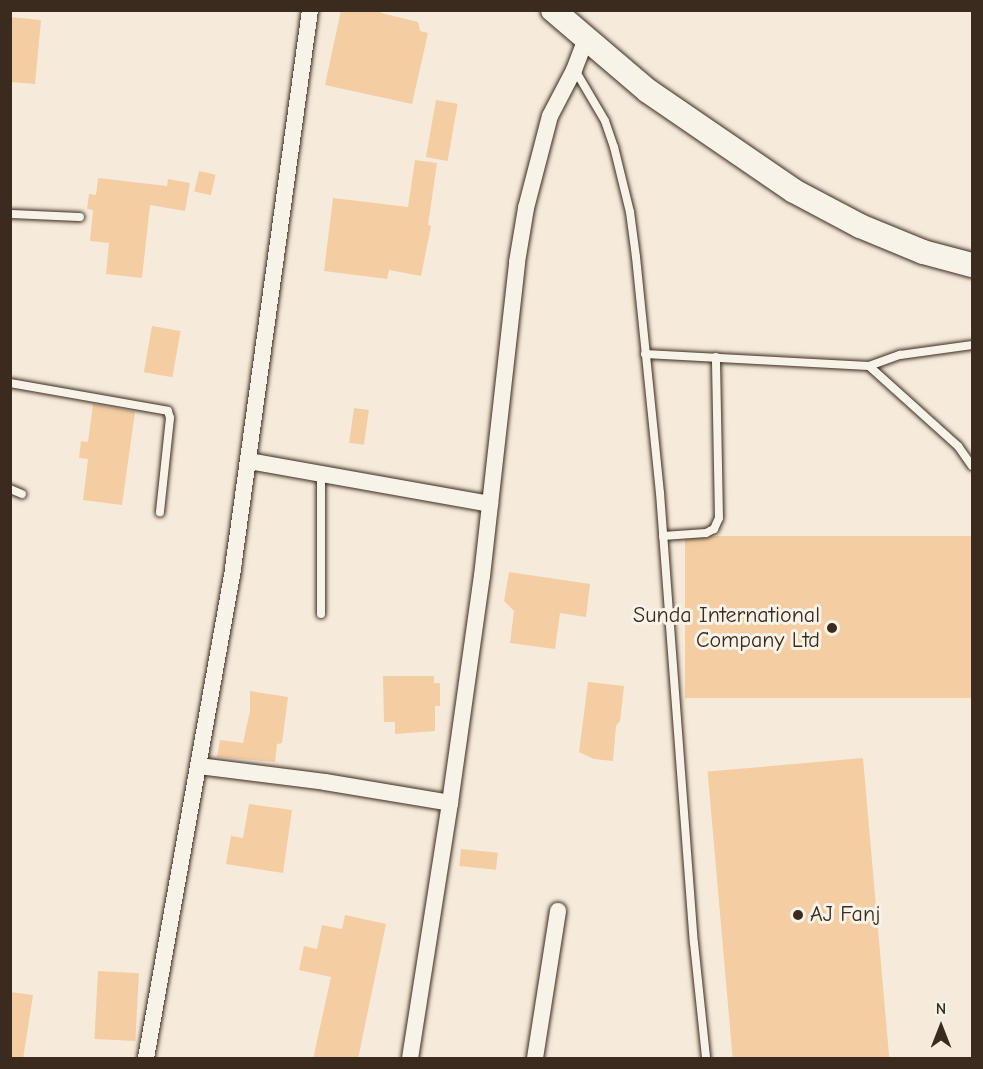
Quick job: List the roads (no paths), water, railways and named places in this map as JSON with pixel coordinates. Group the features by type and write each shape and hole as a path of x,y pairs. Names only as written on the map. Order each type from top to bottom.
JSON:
{"main road":[{"path":"552,10 648,91 794,191 860,226 923,252 972,265"}],"street":[{"path":"146,1059 200,766 249,461 284,186 310,10"},
{"path":"410,1059 483,576 517,262 526,208 550,116 574,70 585,39"},
{"path":"249,461 489,504"},
{"path":"200,766 325,782 450,803"},
{"path":"535,1059 558,911"}],"lane":[{"path":"574,70 605,122 622,180 636,257 663,536 694,943 706,1059"},
{"path":"10,214 80,218"},
{"path":"645,354 868,366 900,355 972,345"},
{"path":"663,536 706,533 714,529 719,518 716,357"},
{"path":"868,366 958,446 972,466"},
{"path":"10,383 168,411 170,418 160,512"},
{"path":"321,474 321,614"},
{"path":"10,489 22,494"}],"place":[{"name":"Sunda International Company Ltd","path":"832,628"},
{"name":"AJ Fanj","path":"798,915"}]}
